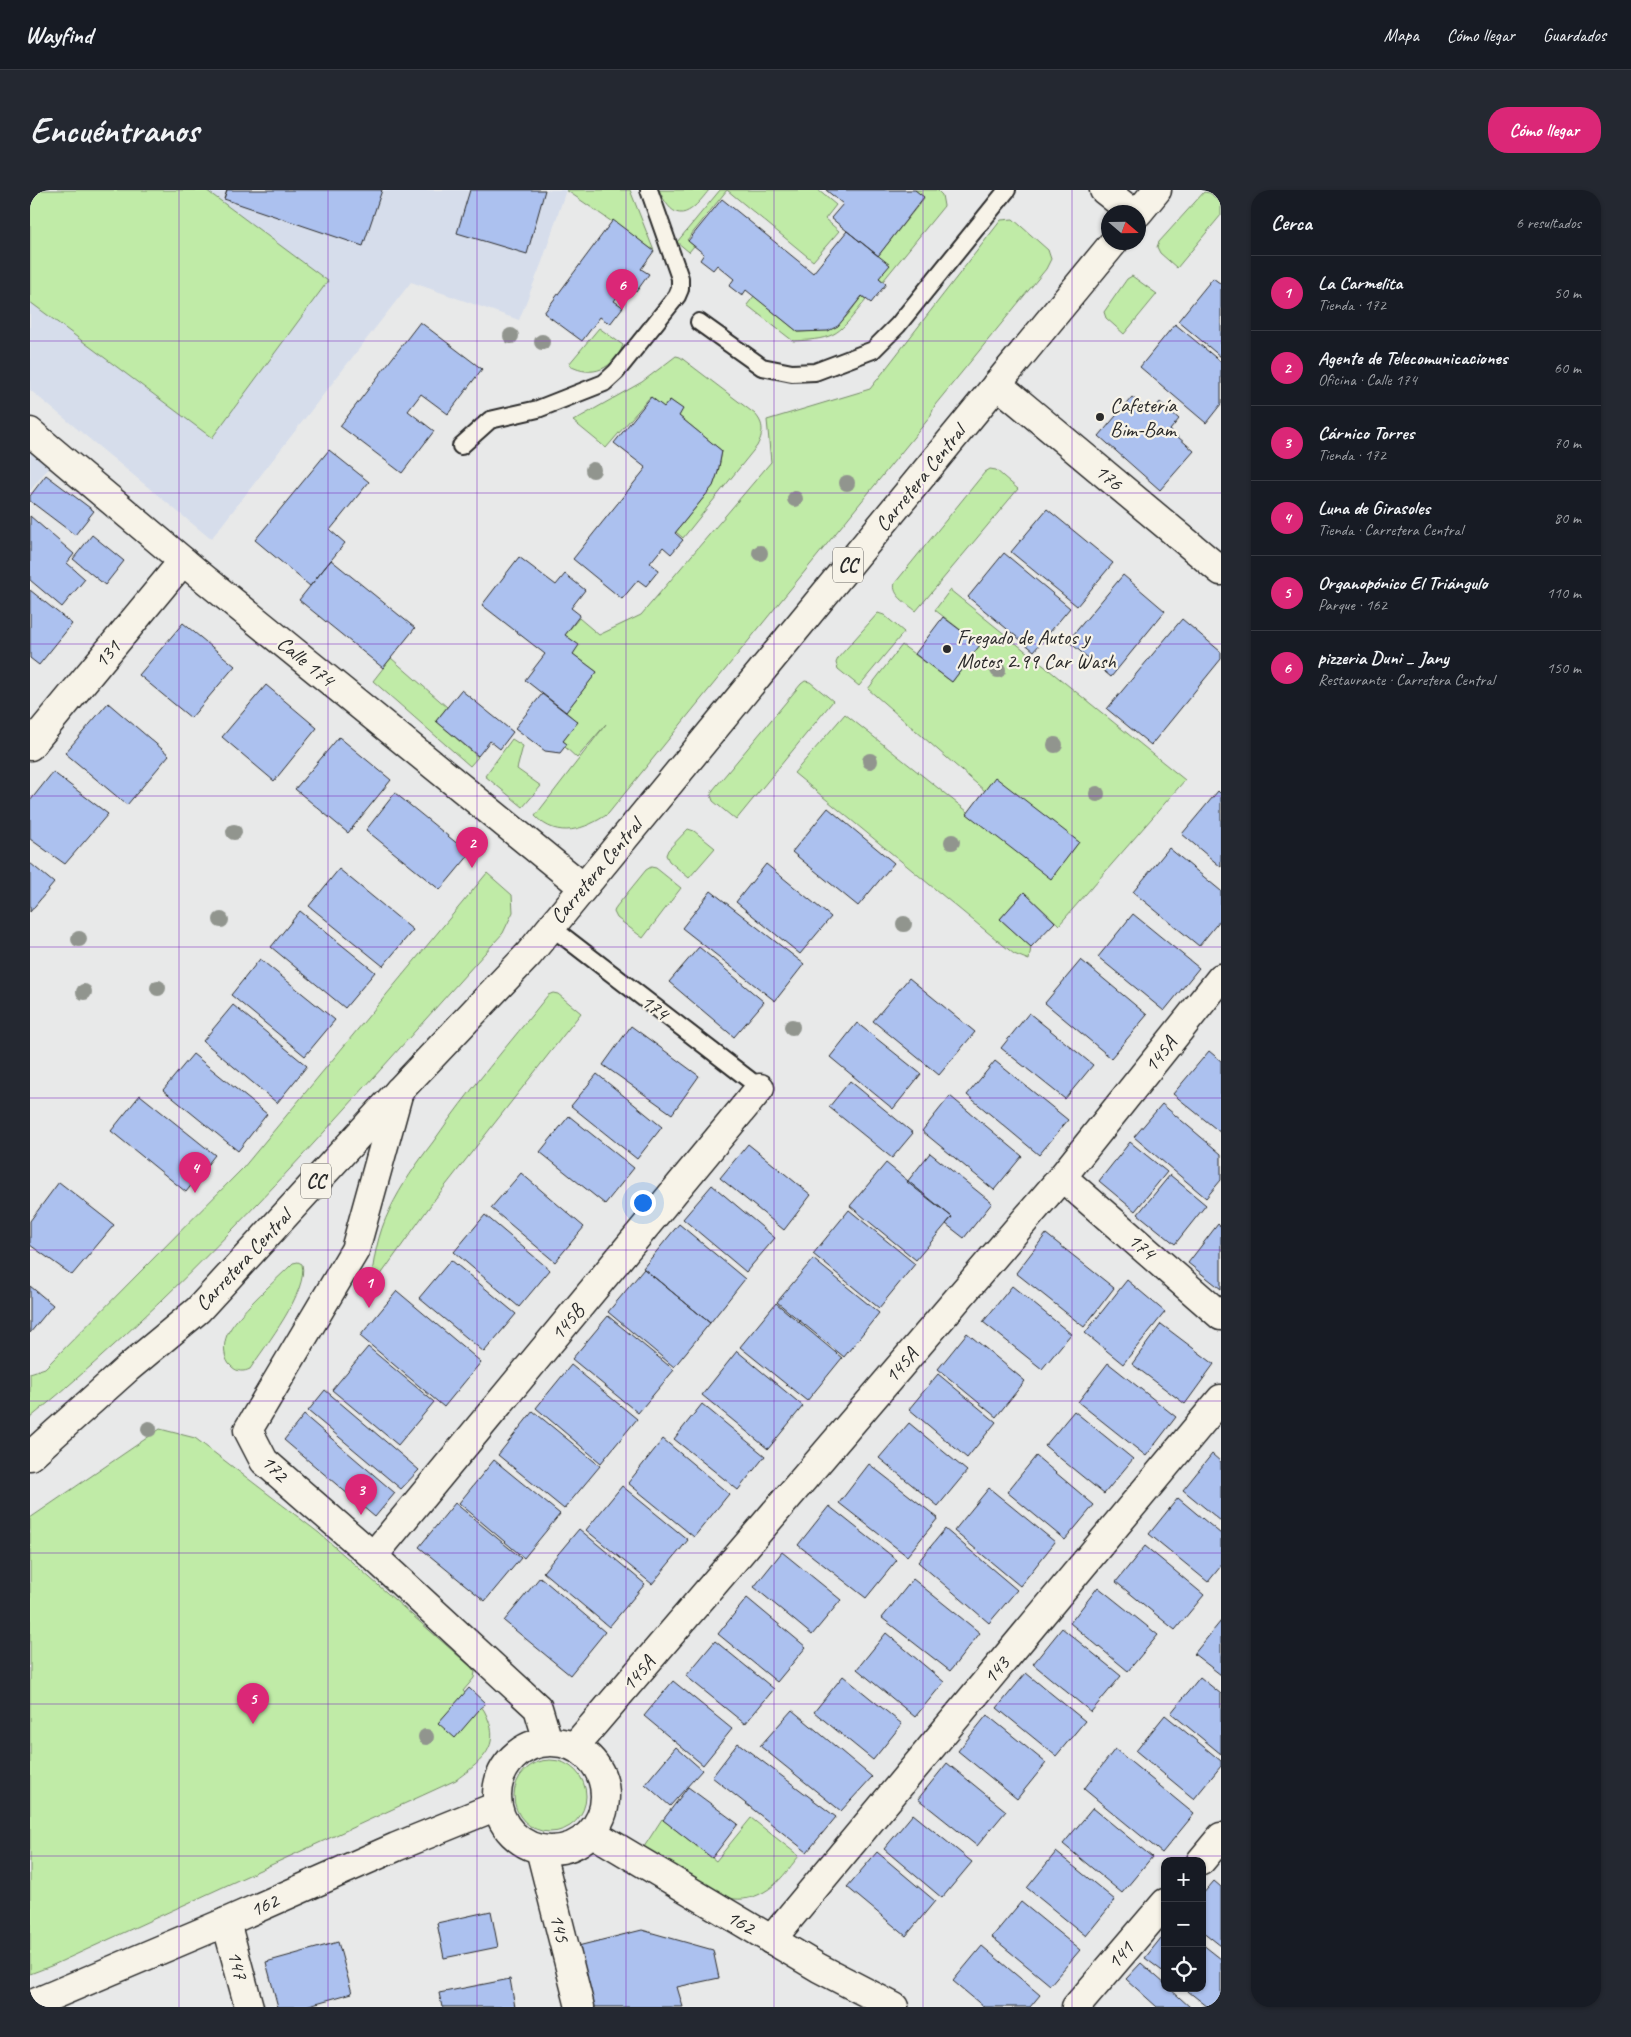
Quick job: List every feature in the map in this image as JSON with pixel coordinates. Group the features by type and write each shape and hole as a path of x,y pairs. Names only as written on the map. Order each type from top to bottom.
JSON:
{"street":[{"path":"1104,190 1123,205"},
{"path":"1145,205 1157,190"},
{"name":"Carretera Central","path":"30,1456 128,1368 198,1310 399,1091 529,954 550,926 1107,250"},
{"name":"176","path":"997,384 1221,570"},
{"name":"Calle 174","path":"30,432 183,561 583,888"},
{"name":"131","path":"30,746 183,561"},
{"name":"145A","path":"575,1746 1062,1177 1221,978"},
{"name":"145B","path":"373,1556 760,1088"},
{"name":"172","path":"399,1091 355,1250 248,1430 264,1461 373,1556 538,1708 548,1741"},
{"name":"174","path":"1062,1177 1221,1316"},
{"name":"143","path":"772,1940 1221,1399"},
{"path":"548,1741 562,1742 575,1746 589,1757 599,1769 604,1785 605,1802 600,1818 591,1832 576,1844 558,1850 540,1849 525,1844 512,1834 502,1821 497,1806 497,1787 504,1770 514,1756 530,1746 548,1741"},
{"name":"162","path":"30,2005 396,1847 497,1806"},
{"name":"162","path":"591,1832 772,1940 894,2007"},
{"path":"1204,1857 1221,1837"},
{"name":"145","path":"540,1849 580,2007"},
{"name":"141","path":"1076,2007 1161,1908"},
{"name":"147","path":"226,1922 249,2007"}],"lane":[{"path":"461,446 490,420 538,409 604,383 616,372 677,296 680,289 680,278 649,190"},
{"path":"699,322 762,367 792,372 815,372 873,350 898,325 1007,190"},
{"name":"174","path":"550,926 760,1088"}],"shaded area":[{"path":"30,190 566,190 542,262 519,320 411,282 211,539 30,390"},
{"path":"30,450 50,466 30,491"}],"green space":[{"path":"30,190 206,190 328,281 212,438 30,302"},
{"path":"566,190 630,190 654,251"},
{"path":"659,190 709,190 695,206 689,211 682,213 671,208"},
{"path":"720,190 727,190 687,240 694,246 689,252 677,242"},
{"path":"727,190 818,190 836,205 825,219 839,231 813,261"},
{"path":"915,190 937,190 942,195 944,206 883,281 879,278 878,256 924,198"},
{"path":"1204,192 1210,193 1221,203 1221,215 1177,268 1160,253 1157,247 1159,242"},
{"path":"1013,219 1048,250 1051,259 1046,269 935,405 930,417 608,814 581,828 572,830 553,828 535,816 606,724 577,758 565,747 567,744 563,741 577,722 566,712 597,672 573,654 578,645 565,635 579,618 599,635 641,615 771,462 767,420 870,389 1001,220"},
{"path":"1132,276 1157,294 1124,334 1106,318 1104,312 1127,279"},
{"path":"754,296 798,332 822,330 836,326 862,296 866,300 843,327 829,336 820,339 793,341 747,305"},
{"path":"599,328 623,345 614,360 601,369 594,371 578,370 570,366 569,364"},
{"path":"676,356 680,357 755,414 762,426 761,437 757,446 683,538 676,532 713,486 722,451 679,416 682,409 670,400 664,407 650,397 606,448 573,421 642,382"},
{"path":"990,469 996,470 1018,489 916,611 895,591 895,583 985,472"},
{"path":"950,590 1185,780 1059,925 1024,892 1000,919 1031,947 1029,960 1014,954 794,773 845,714 1051,878 1079,842 985,791 868,689 902,645 952,682 980,645 935,610"},
{"path":"878,613 884,615 904,632 859,686 838,669 836,663 838,658"},
{"path":"391,658 447,707 436,721 478,757 470,766 373,681"},
{"path":"805,681 810,682 833,701 736,820 713,801 711,795 713,790"},
{"path":"512,739 523,746 517,769 541,786 523,807 485,776"},
{"path":"688,829 694,831 715,848 689,878 669,861 666,855 668,850"},
{"path":"651,867 656,868 681,888 643,938 617,918 614,912 646,870"},
{"path":"487,873 512,895 513,912 503,933 333,1122 217,1246 94,1363 30,1418 30,1373 45,1368 243,1168"},
{"path":"558,994 581,1013 435,1199 370,1290 374,1259 382,1229 404,1183 474,1086 548,995"},
{"path":"298,1262 302,1264 302,1275 293,1303 250,1369 241,1371 234,1369 229,1364 225,1352 224,1347 227,1335 238,1318 265,1290 293,1263"},
{"path":"160,1429 195,1438 319,1533 471,1667 475,1672 474,1678 463,1691 483,1708 491,1728 492,1737 487,1752 482,1758 456,1780 30,1974 30,1518"},
{"path":"550,1760 570,1766 580,1776 586,1796 580,1816 570,1826 550,1832 530,1826 520,1816 514,1796 520,1776 530,1766"},
{"path":"751,1818 799,1856 774,1885 750,1898 735,1899 725,1897 688,1878 642,1850 662,1819 716,1861"}],"building":[{"path":"227,190 382,190 363,246 224,199"},
{"path":"470,190 545,190 527,254 457,233"},
{"path":"826,190 915,190 924,197 878,256 831,218 843,204"},
{"path":"722,199 813,273 847,231 890,265 879,278 886,284 871,303 862,296 838,326 828,331 798,332 746,290 742,296 729,286 734,279 717,265 713,270 700,260 704,254 688,241"},
{"path":"613,220 654,251 641,269 649,274 636,292 626,285 614,301 623,307 610,324 600,317 582,341 544,313"},
{"path":"1213,278 1221,284 1221,357 1178,321"},
{"path":"420,322 482,369 448,414 421,394 408,411 434,431 402,473 340,426"},
{"path":"1175,324 1221,362 1221,404 1206,423 1140,367"},
{"path":"651,397 664,407 670,400 683,409 679,416 722,451 713,486 675,533 683,540 671,554 663,547 650,563 659,570 646,586 638,580 622,599 573,559 646,468 614,443"},
{"path":"1132,397 1151,413 1160,402 1179,419 1170,430 1194,451 1160,490 1099,436"},
{"path":"329,450 369,482 330,530 345,543 310,586 255,540"},
{"path":"46,475 94,511 75,535 30,501 30,496"},
{"path":"1047,509 1113,563 1077,606 1011,552"},
{"path":"30,516 74,554 67,563 85,579 62,607 30,580"},
{"path":"92,535 124,561 105,585 73,559"},
{"path":"1004,553 1070,608 1034,651 968,597"},
{"path":"519,557 556,585 565,574 585,590 571,608 580,615 565,635 579,645 573,654 597,672 566,712 525,680 545,654 482,605"},
{"path":"331,560 415,628 383,668 299,600"},
{"path":"1123,575 1165,611 1111,677 1068,641"},
{"path":"30,590 72,624 39,665 30,658"},
{"name":"Fregado de Autos y Motos 2.99 Car Wash","path":"943,617 980,645 952,682 915,654"},
{"path":"1182,619 1221,652 1221,659 1151,745 1107,709"},
{"path":"183,623 235,666 191,718 139,675"},
{"path":"266,685 317,728 274,781 222,737"},
{"path":"461,690 513,732 500,749 490,741 478,756 436,721"},
{"path":"542,694 578,722 563,741 567,744 560,753 545,751 515,728"},
{"path":"108,703 169,755 127,805 65,753"},
{"path":"339,737 391,780 348,833 295,789"},
{"path":"53,772 108,814 65,864 30,839 30,801"},
{"path":"995,777 1079,842 1051,879 967,814"},
{"path":"1218,791 1221,794 1221,867 1182,834"},
{"path":"395,793 470,854 440,890 366,830"},
{"path":"828,808 894,863 858,906 792,852"},
{"path":"1169,848 1221,891 1221,919 1199,946 1133,892"},
{"path":"30,863 54,883 30,912"},
{"path":"766,864 831,917 800,954 736,902"},
{"path":"339,869 413,930 383,966 309,906"},
{"path":"711,891 804,964 775,1001 682,928"},
{"path":"1024,892 1055,922 1031,947 1000,919"},
{"path":"300,911 375,972 345,1008 271,947"},
{"path":"1133,914 1199,968 1164,1011 1098,957"},
{"path":"699,947 764,1002 734,1037 669,982"},
{"path":"260,959 335,1020 305,1056 231,995"},
{"path":"1081,960 1147,1015 1111,1058 1045,1003"},
{"path":"909,978 975,1032 939,1075 873,1021"},
{"path":"233,1005 307,1066 277,1103 203,1041"},
{"path":"1029,1013 1093,1065 1065,1099 1001,1048"},
{"path":"857,1023 921,1074 893,1109 830,1057"},
{"path":"631,1026 699,1076 672,1114 603,1065"},
{"path":"1209,1051 1221,1061 1221,1133 1173,1094"},
{"path":"193,1054 267,1114 238,1151 163,1090"},
{"path":"995,1061 1068,1120 1039,1155 967,1095"},
{"path":"597,1074 662,1127 637,1159 571,1106"},
{"path":"850,1081 913,1133 892,1158 829,1107"},
{"path":"140,1095 215,1155 186,1192 111,1131"},
{"path":"950,1096 1022,1156 994,1190 922,1131"},
{"path":"1162,1104 1221,1154 1221,1180 1206,1198 1134,1137"},
{"path":"569,1116 634,1168 605,1204 540,1152"},
{"path":"1130,1142 1167,1172 1135,1211 1099,1181"},
{"path":"748,1144 811,1195 784,1230 720,1178"},
{"path":"930,1153 992,1203 964,1238 946,1224 952,1217 907,1182"},
{"path":"886,1163 952,1217 916,1260 850,1206"},
{"path":"521,1173 584,1227 555,1262 491,1208"},
{"path":"1170,1175 1206,1205 1175,1244 1138,1214"},
{"path":"59,1182 114,1225 72,1275 30,1245 30,1221"},
{"path":"712,1185 775,1238 746,1272 683,1219"},
{"path":"849,1210 915,1264 879,1308 813,1254"},
{"path":"485,1215 550,1270 519,1307 454,1252"},
{"path":"679,1224 745,1279 710,1323 643,1268"},
{"path":"1218,1224 1221,1227 1221,1289 1188,1263"},
{"path":"1046,1234 1114,1288 1084,1327 1016,1273"},
{"path":"813,1259 879,1313 844,1357 777,1302"},
{"path":"451,1260 516,1314 484,1352 419,1298"},
{"path":"644,1269 710,1323 674,1367 608,1312"},
{"path":"1127,1280 1165,1312 1123,1364 1085,1333"},
{"path":"30,1286 53,1305 30,1333"},
{"path":"1012,1286 1071,1334 1042,1369 983,1322"},
{"path":"397,1291 481,1362 444,1407 360,1336"},
{"path":"776,1303 842,1358 807,1401 740,1347"},
{"path":"608,1316 674,1370 638,1413 572,1359"},
{"path":"1161,1324 1214,1364 1185,1404 1132,1364"},
{"path":"967,1333 1025,1381 996,1417 938,1369"},
{"path":"368,1347 434,1402 398,1445 332,1390"},
{"path":"737,1351 803,1406 768,1449 702,1395"},
{"path":"1108,1363 1176,1417 1146,1456 1078,1402"},
{"path":"571,1365 637,1419 601,1463 536,1408"},
{"path":"938,1374 996,1422 967,1458 909,1409"},
{"path":"325,1390 419,1470 401,1489 308,1411"},
{"path":"702,1404 765,1456 738,1490 674,1439"},
{"path":"533,1411 600,1466 564,1509 498,1455"},
{"path":"1074,1411 1133,1459 1104,1494 1045,1446"},
{"path":"304,1415 395,1493 375,1517 284,1440"},
{"path":"909,1423 967,1471 938,1506 879,1458"},
{"path":"663,1439 729,1494 694,1537 628,1483"},
{"path":"1212,1454 1221,1462 1221,1521 1183,1490"},
{"path":"1036,1456 1094,1505 1065,1540 1007,1492"},
{"path":"494,1460 560,1514 524,1558 459,1503"},
{"path":"869,1464 938,1518 907,1556 839,1503"},
{"path":"622,1486 688,1540 652,1584 586,1530"},
{"path":"989,1488 1055,1542 1020,1586 954,1531"},
{"path":"1178,1498 1221,1534 1221,1566 1208,1582 1149,1534"},
{"path":"455,1503 521,1558 485,1601 419,1547"},
{"path":"829,1506 897,1560 866,1598 798,1545"},
{"path":"579,1529 645,1584 609,1627 543,1572"},
{"path":"945,1529 1017,1590 989,1623 918,1562"},
{"path":"1145,1546 1204,1595 1175,1630 1116,1582"},
{"path":"782,1552 841,1600 812,1635 754,1587"},
{"path":"540,1577 605,1632 570,1675 504,1621"},
{"path":"913,1579 980,1633 950,1671 882,1618"},
{"path":"1098,1587 1158,1635 1128,1671 1070,1623"},
{"path":"747,1598 806,1647 777,1682 718,1634"},
{"path":"1221,1621 1221,1675 1194,1654"},
{"path":"1062,1628 1121,1676 1091,1712 1033,1664"},
{"path":"886,1633 944,1682 915,1717 857,1669"},
{"path":"715,1641 774,1689 745,1724 686,1676"},
{"path":"1026,1673 1085,1721 1056,1756 997,1708"},
{"path":"843,1676 902,1724 873,1760 814,1712"},
{"path":"1200,1677 1221,1694 1221,1754 1171,1713"},
{"path":"673,1681 732,1729 703,1765 644,1716"},
{"path":"469,1688 485,1703 455,1738 438,1723"},
{"path":"792,1710 872,1777 841,1811 760,1746"},
{"path":"987,1715 1046,1763 1017,1799 958,1751"},
{"path":"1165,1715 1221,1761 1221,1766 1194,1799 1136,1751"},
{"path":"738,1743 836,1817 807,1852 712,1777"},
{"path":"676,1747 702,1770 670,1806 645,1784"},
{"path":"1115,1749 1194,1814 1162,1853 1084,1789"},
{"path":"947,1763 1006,1811 977,1846 918,1799"},
{"path":"688,1787 738,1824 712,1858 663,1820"},
{"path":"1093,1808 1152,1857 1122,1893 1063,1844"},
{"path":"913,1814 972,1862 942,1898 884,1849"},
{"path":"877,1852 935,1901 906,1936 847,1887"},
{"path":"1056,1852 1115,1900 1086,1936 1027,1888"},
{"path":"1214,1881 1221,1887 1221,1946 1206,1934 1206,1890"},
{"path":"1021,1902 1080,1950 1050,1985 992,1937"},
{"path":"491,1911 498,1947 444,1958 437,1923"},
{"path":"642,1930 713,1950 719,1978 677,1987 683,2007 591,2007 574,1947"},
{"path":"1161,1938 1161,1970 1145,1958"},
{"path":"338,1942 352,1993 302,2007 278,2007 266,1962"},
{"path":"982,1946 1040,1995 1030,2007 984,2007 953,1981"},
{"path":"1206,1947 1221,1959 1221,2007 1208,2007 1189,1992 1206,1992"},
{"path":"1141,1963 1161,1980 1161,1992 1173,1992 1190,2007 1157,2007 1126,1979"},
{"path":"510,1979 515,2007 442,2007 439,1993"}],"place":[{"name":"pizzeria Duni _ Jany","path":"622,310"},
{"name":"Cafetería Bim-Bam","path":"1100,417"},
{"name":"Fregado de Autos y Motos 2.99 Car Wash","path":"947,649"},
{"name":"Agente de Telecomunicaciones","path":"472,868"},
{"name":"Luna de Girasoles","path":"195,1193"},
{"name":"La Carmelita","path":"369,1308"},
{"name":"Cárnico Torres","path":"361,1515"},
{"name":"Organopónico El Triángulo","path":"253,1724"}]}
